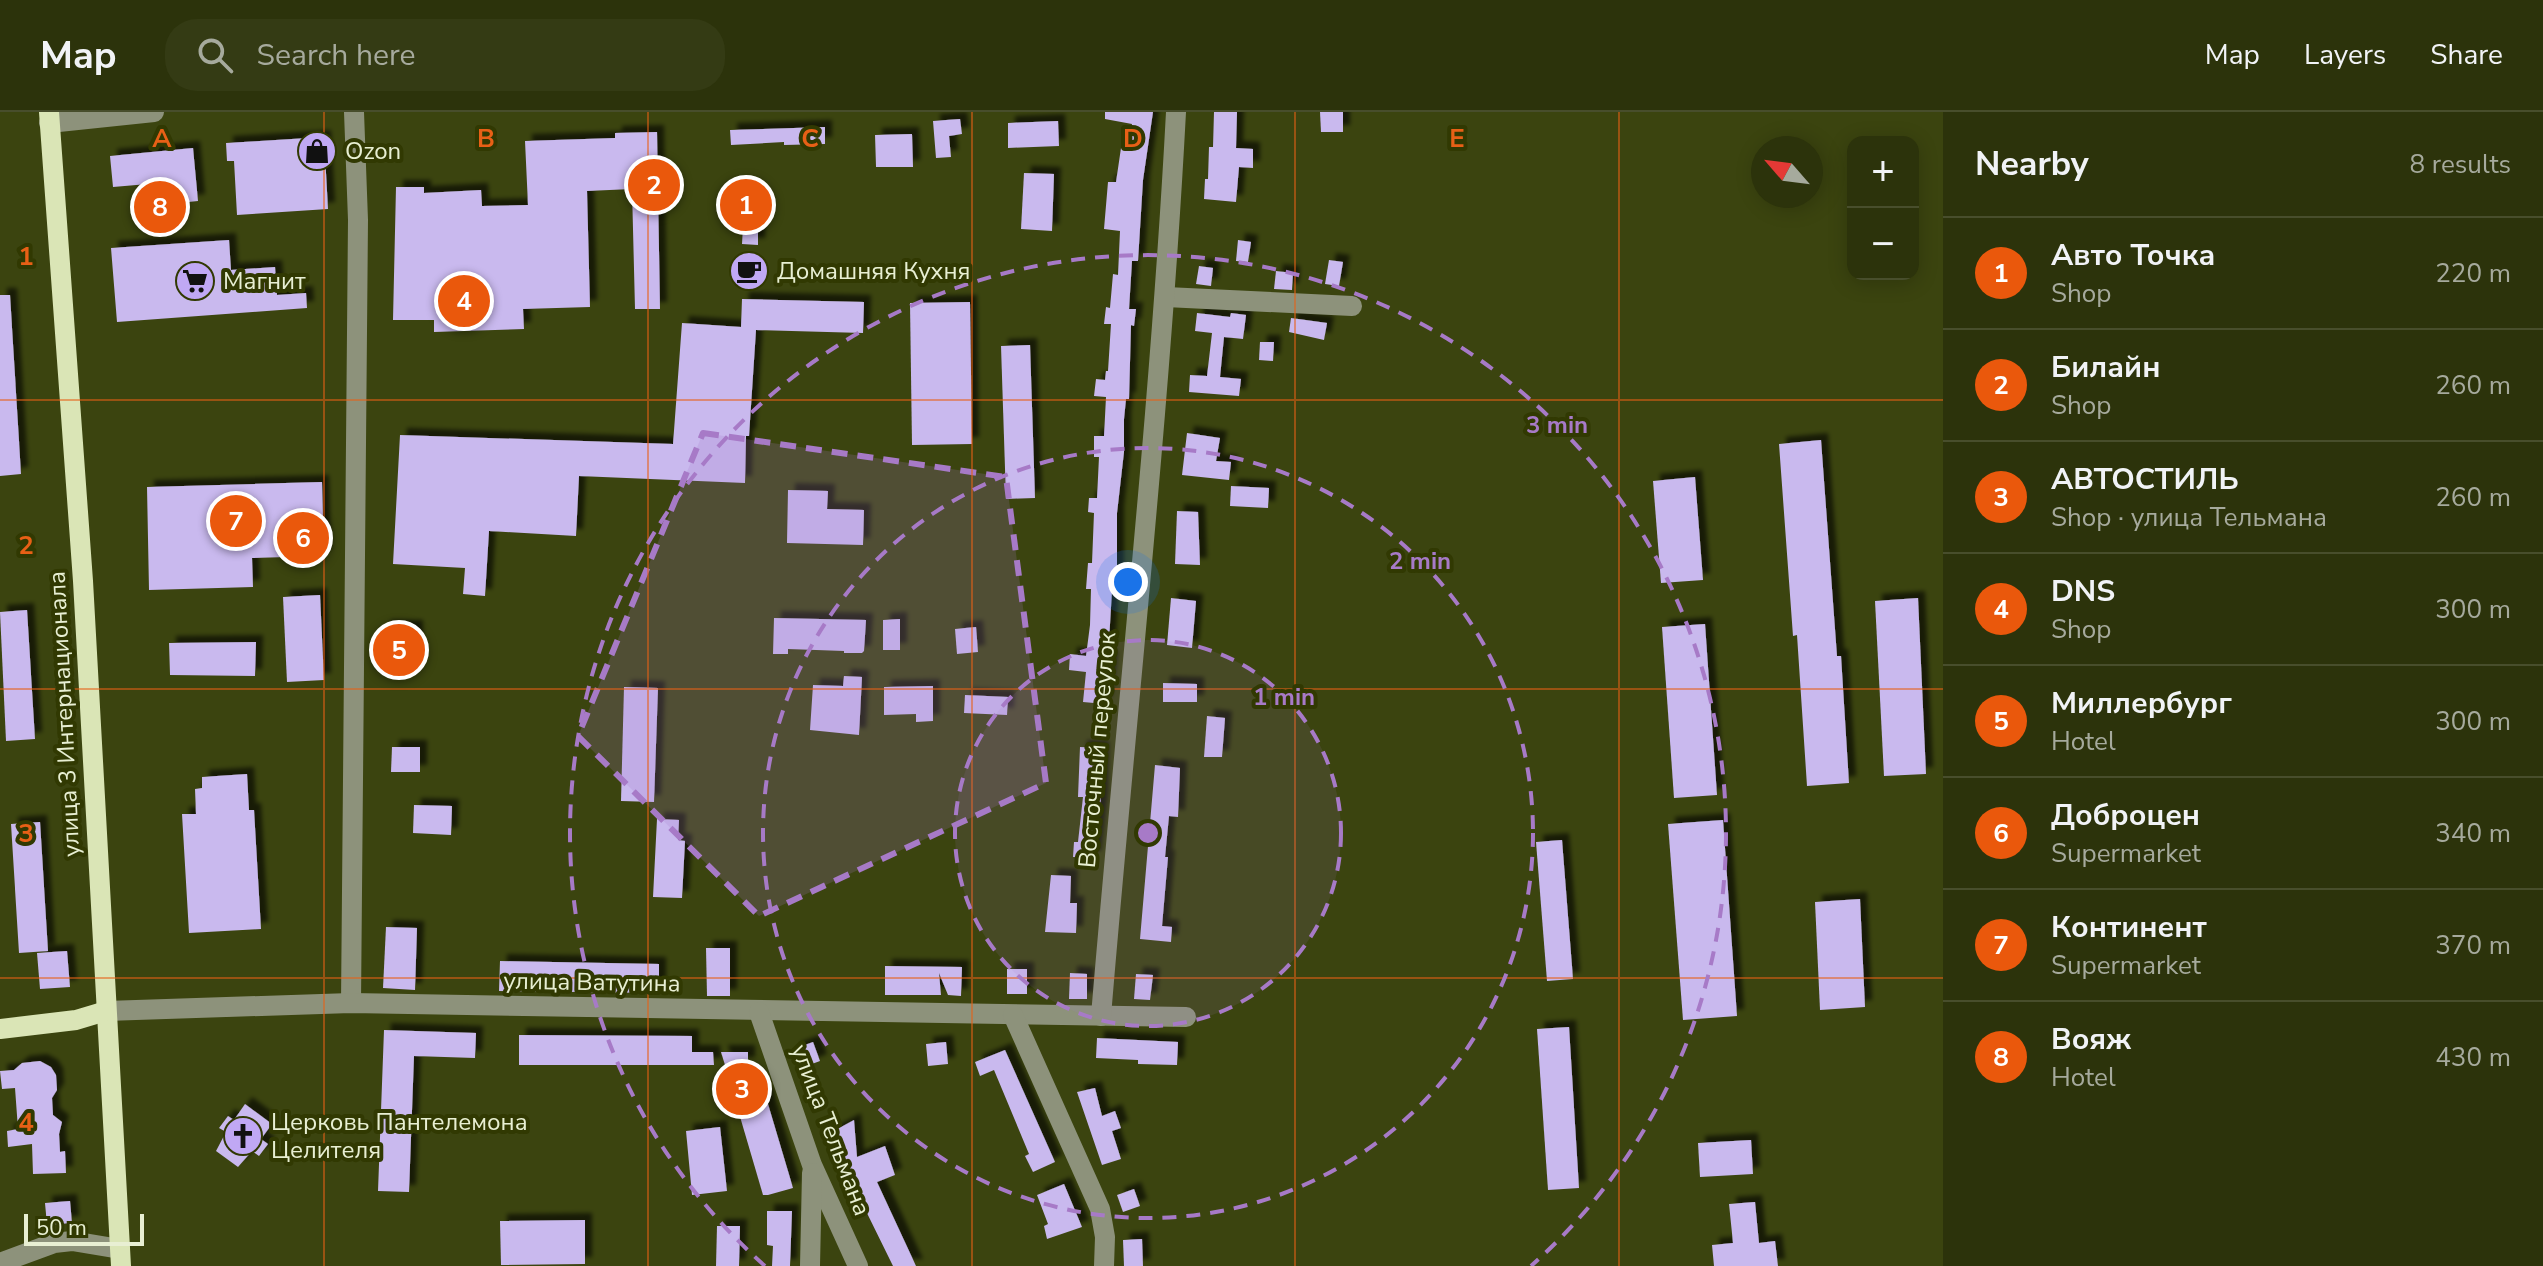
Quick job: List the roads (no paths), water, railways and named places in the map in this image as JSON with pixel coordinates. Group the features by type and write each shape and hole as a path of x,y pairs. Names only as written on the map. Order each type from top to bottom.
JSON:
{"main road":[{"name":"улица 3 Интернационала","path":"49,118 83,581 121,1258"},
{"name":"улица Ватутина","path":"0,1029 76,1020 106,1011"}],"street":[{"path":"49,118 154,112"},
{"path":"351,1003 358,220 354,112"},
{"name":"Восточный переулок","path":"1101,1016 1166,297 1176,112"},
{"path":"1166,297 1352,306"},
{"name":"улица Ватутина","path":"106,1011 351,1003 1186,1017"},
{"name":"улица Тельмана","path":"759,1012 812,1165 858,1266"},
{"path":"1013,1015 1100,1209 1105,1237 1104,1266"},
{"path":"810,1266 812,1165"},
{"path":"0,1263 54,1243 72,1241 121,1258"}],"place":[{"name":"Ozon","path":"317,151"},
{"name":"Билайн","path":"654,185"},
{"name":"Авто Точка","path":"746,205"},
{"name":"Вояж","path":"160,207"},
{"name":"Домашняя Кухня","path":"749,271"},
{"name":"Магнит","path":"195,281"},
{"name":"DNS","path":"464,301"},
{"name":"Континент","path":"236,521"},
{"name":"Доброцен","path":"303,538"},
{"name":"Миллербург","path":"399,650"},
{"name":"АВТОСТИЛЬ","path":"742,1089"},
{"name":"Церковь Пантелемона Целителя","path":"243,1136"}]}
